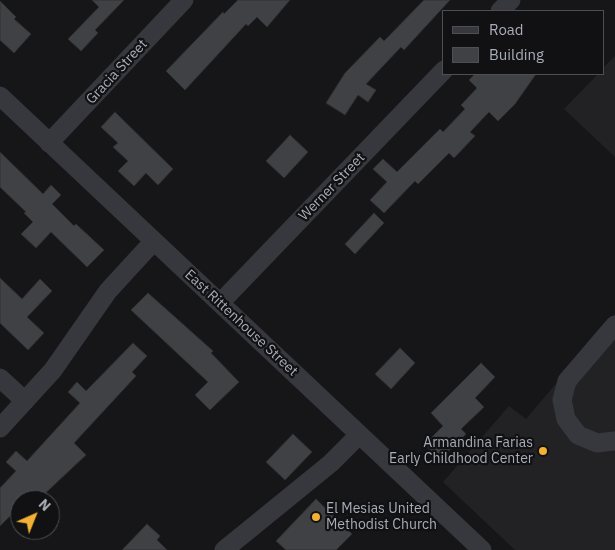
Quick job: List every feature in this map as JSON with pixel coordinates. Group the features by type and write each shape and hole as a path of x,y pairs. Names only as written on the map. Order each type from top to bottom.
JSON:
{"street":[{"name":"Gracia Street","path":"49,143 184,0"},
{"path":"501,10 511,0"},
{"name":"Werner Street","path":"220,303 442,72"},
{"name":"East Rittenhouse Street","path":"0,96 482,550"},
{"path":"0,428 66,354 108,291 153,242"},
{"path":"615,326 567,381 562,400 566,419 578,435 596,443 615,441"},
{"path":"0,378 25,401"},
{"path":"224,550 331,463 359,434"}],"shaded area":[{"path":"615,56 615,157 564,109 597,75 605,75 605,66"},
{"name":"Armandina Farias Early Childhood Center","path":"615,314 615,550 515,550 443,482 509,406 526,419"}],"building":[{"path":"92,0 124,0 95,30 98,33 81,51 68,39 99,7"},
{"path":"238,0 290,0 267,27 257,17 248,26 246,24 185,90 166,71 223,12 224,14"},
{"path":"424,0 450,0 404,50 401,47 366,84 376,90 368,102 358,95 345,115 326,103 345,73 380,37 384,41"},
{"path":"0,1 16,17 14,19 31,34 14,53 0,40"},
{"path":"474,75 535,75 515,104 498,121 489,112 470,132 475,136 454,158 449,153 418,184 415,181 384,213 370,200 387,182 373,169 383,159 397,172 440,129 443,132 465,109 461,105 477,88 469,80"},
{"path":"115,112 173,169 158,185 146,173 134,186 118,171 128,161 113,147 118,143 101,127"},
{"path":"290,135 308,152 284,178 266,161"},
{"path":"0,152 43,194 51,185 61,195 52,204 74,226 76,224 104,250 87,267 51,232 36,248 21,234 33,222 24,213 26,212 0,187"},
{"path":"374,213 384,223 355,254 345,244"},
{"path":"0,278 22,299 40,279 52,291 27,317 44,333 28,350 0,323"},
{"path":"148,293 213,351 211,353 239,382 210,410 195,395 208,382 131,310"},
{"path":"133,343 147,356 132,372 136,376 74,443 86,455 49,490 10,490 10,516 0,526 0,488 16,471 6,462 16,451 27,461 80,403 68,392 77,382 86,391"},
{"path":"400,348 415,363 391,389 375,374"},
{"path":"481,363 495,377 475,398 484,407 461,429 466,434 439,460 425,444 443,426 431,413"},
{"path":"293,434 312,452 285,480 266,462"},
{"name":"El Mesias United Methodist Church","path":"316,499 352,534 336,550 286,550 276,541"},
{"path":"147,524 160,536 157,540 167,550 122,550"}],"place":[{"name":"Armandina Farias Early Childhood Center","path":"543,451"},
{"name":"El Mesias United Methodist Church","path":"316,517"}]}
